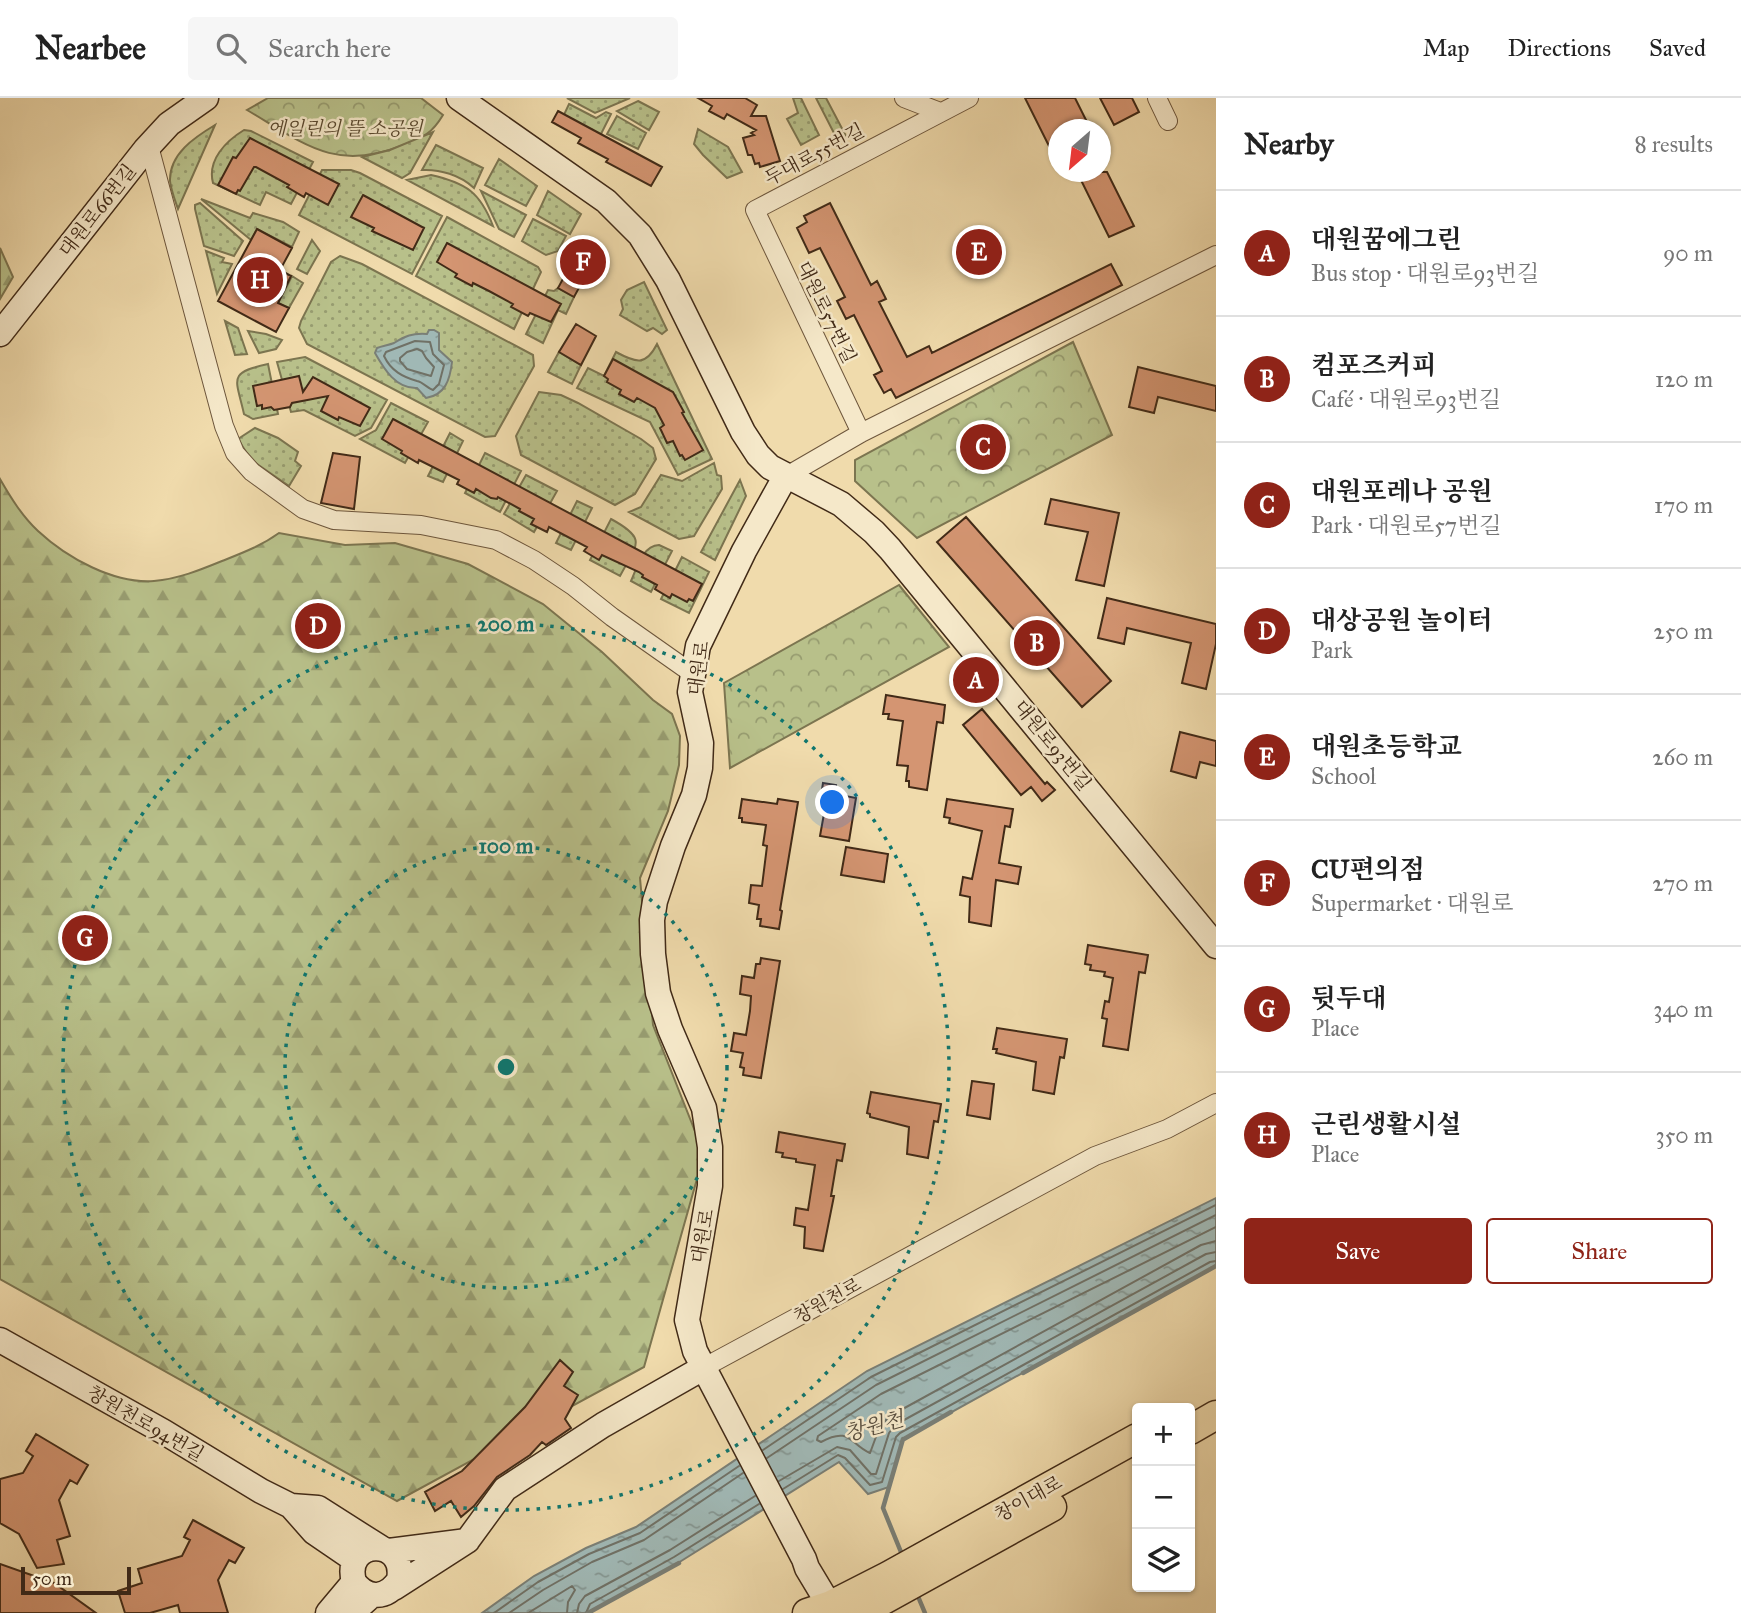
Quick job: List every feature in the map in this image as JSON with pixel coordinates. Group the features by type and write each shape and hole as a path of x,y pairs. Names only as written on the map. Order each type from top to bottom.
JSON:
{"main road":[{"path":"1195,1406 1216,1394"},
{"path":"1195,1427 1216,1415"},
{"name":"창이대로","path":"926,1567 1132,1441"},
{"name":"창이대로","path":"926,1567 1132,1462"},
{"path":"824,1610 890,1586 926,1567"},
{"path":"860,1613 890,1586"}],"street":[{"name":"대원로66번길","path":"0,334 128,169 169,124 206,98"},
{"path":"459,98 606,201 640,234 668,281 743,432 758,455 785,477 861,433 1216,255"},
{"path":"904,98 940,112"},
{"name":"두대로55번길","path":"755,210 969,98"},
{"path":"1157,98 1168,121"},
{"path":"149,146 223,426 235,453 252,472 303,509 334,520 421,525 496,540 534,560 573,586 611,617 693,674"},
{"name":"대원로57번길","path":"755,210 861,433"},
{"name":"대원로","path":"785,477 702,634 690,692 701,743 700,768 694,795 655,901 652,938 658,993 670,1029 704,1108 710,1147 710,1186 687,1320 695,1351 703,1368 804,1559 824,1610"},
{"name":"대원로93번길","path":"785,477 841,504 882,540 1216,946"},
{"name":"창원천로","path":"467,1541 505,1489 603,1425 1095,1156 1167,1129 1216,1103"},
{"name":"창원천로94번길","path":"0,1340 291,1506"},
{"path":"291,1506 318,1508 395,1557 400,1572 369,1581"},
{"path":"291,1506 314,1532 369,1581"},
{"path":"352,1613 369,1581 366,1550 467,1541"},
{"path":"328,1613 369,1581 467,1541"}],"green space":[{"name":"에일린의 뜰 소공원","path":"268,98 421,98 443,115 426,135 401,146 357,156 338,155 303,143 247,110"},
{"path":"567,98 630,98 595,113"},
{"path":"793,98 801,98 819,135 801,145 787,119 798,113"},
{"path":"816,98 826,98 846,136 836,146 836,137"},
{"path":"638,101 659,112 649,130 617,111"},
{"path":"569,104 596,118 606,112 611,114 596,144 562,119"},
{"path":"617,116 646,133 638,149 607,134"},
{"path":"215,125 178,209 170,181 174,163 185,147"},
{"path":"698,129 728,147 742,172 727,178 703,155 694,144"},
{"path":"244,130 313,162 291,204 266,192 260,205 213,183 215,159 231,140"},
{"path":"433,132 410,173 402,178 362,157 390,150"},
{"path":"436,145 483,168 474,188 449,174 422,170"},
{"path":"499,159 537,186 526,206 485,185"},
{"path":"322,170 351,170 360,173 442,216 412,274 299,215"},
{"path":"431,175 454,182 470,191 483,205 493,226 407,180"},
{"path":"481,191 526,215 514,237 499,229"},
{"path":"548,191 581,214 570,234 537,215"},
{"path":"201,199 250,218 253,213 283,222 299,232 292,247 257,229 251,240"},
{"path":"200,203 243,241 234,256 204,246 195,209 195,205"},
{"path":"447,217 538,267 541,272 514,329 416,276"},
{"path":"533,219 566,236 558,251 546,255 522,241"},
{"path":"312,240 320,251 307,274 297,269"},
{"path":"0,248 13,277 0,299"},
{"path":"206,251 224,258 222,262 232,264 217,294"},
{"path":"340,256 362,264 533,355 534,366 495,436 485,437 307,344 299,328 301,321 331,262"},
{"path":"292,276 303,283 289,308 278,303"},
{"path":"644,282 667,330 662,334 653,328 647,331 620,315 623,309 621,300 627,290"},
{"path":"558,288 574,297 566,314 558,310 543,343 526,334 548,290 554,291"},
{"path":"225,321 238,328 247,354 235,355"},
{"path":"248,331 282,340 276,349 259,353"},
{"path":"1073,342 1112,435 917,538 855,481 855,460"},
{"path":"657,344 712,459 678,475 650,422 577,388 588,368 604,376 616,352 640,360 649,356"},
{"path":"559,352 581,365 572,384 548,372"},
{"path":"305,357 387,400 371,428 355,436 304,410 291,412 277,362"},
{"path":"268,364 278,414 253,419 244,414 238,379 240,374 246,371"},
{"path":"539,392 561,395 578,403 653,448 656,459 635,494 615,505 521,455 516,436"},
{"path":"391,403 428,422 405,463 360,439 376,430"},
{"path":"255,428 278,438 298,452 295,461 301,466 289,486 251,460 238,439"},
{"path":"450,433 463,441 443,482 428,476"},
{"path":"485,453 521,471 500,512 465,493"},
{"path":"714,463 717,475 721,476 722,489 694,536 679,539 629,512 641,507 661,475 682,481"},
{"path":"526,475 557,491 534,532 504,514"},
{"path":"0,479 32,525 63,551 107,574 139,581 163,580 205,568 244,552 279,533 345,545 395,543 468,564 543,604 672,714 680,736 679,765 668,811 640,878 653,1025 704,1154 644,1367 397,1501 0,1279"},
{"path":"740,480 746,496 715,560 701,552"},
{"path":"577,501 592,508 571,550 556,543"},
{"path":"611,519 630,532 636,543 620,576 590,560"},
{"path":"659,545 672,551 651,592 631,581 644,553"},
{"path":"682,557 709,572 689,613 661,599"},
{"path":"899,585 949,647 730,768 724,683"}],"water":[{"path":"429,330 439,333 439,350 452,362 445,386 438,394 426,398 417,388 403,385 391,377 375,353 377,348 409,336 427,334"},
{"path":"1216,1198 1216,1266 903,1439 889,1487 868,1494 839,1462 678,1563 588,1613 482,1613 534,1576 586,1548 636,1527 867,1371"}],"building":[{"path":"698,98 745,98 757,105 751,116 766,116 780,161 760,167 759,163 755,164 752,155 748,155 743,138 754,135 751,133 756,130 727,114 724,119 709,111 712,106"},
{"path":"1025,98 1075,98 1086,119 1048,119 1048,144"},
{"path":"1100,98 1132,98 1139,112 1114,125"},
{"path":"558,111 662,167 651,186 606,162 608,159 578,143 581,138 552,122"},
{"path":"250,138 339,184 328,205 306,193 304,197 287,187 289,185 256,167 236,194 218,185 233,157 236,158"},
{"path":"1111,180 1134,226 1109,237 1082,182"},
{"path":"363,195 424,228 413,250 372,231 374,228 351,217"},
{"path":"830,203 871,285 877,281 886,299 879,302 907,357 929,346 932,353 1111,264 1122,285 896,398 891,389 884,393 874,375 882,371 854,315 846,319 837,301 845,297 820,248 809,253 797,228 807,222 804,216"},
{"path":"257,229 292,248 280,270 291,276 278,303 289,308 276,332 218,301"},
{"path":"583,242 599,251 574,297 558,288"},
{"path":"447,243 561,304 551,322 530,313 528,316 489,291 455,277 457,274 437,262"},
{"path":"576,324 596,336 581,365 559,352"},
{"path":"613,359 673,392 703,450 685,460 673,441 667,443 660,428 664,425 655,408 637,398 634,402 619,394 621,390 607,382 608,379 604,376"},
{"path":"1138,367 1216,386 1216,411 1158,397 1154,413 1129,407"},
{"path":"299,376 303,392 313,377 370,408 360,426 339,417 338,420 321,411 328,396 292,403 290,407 274,410 271,407 262,409 262,405 257,406 253,386"},
{"path":"393,419 702,584 693,601 689,599 687,602 672,594 670,598 655,589 657,585 642,577 639,572 602,555 599,560 584,551 587,547 549,527 547,532 531,524 534,519 498,497 491,498 476,489 474,493 457,484 459,480 401,453 402,451 382,439"},
{"path":"333,453 360,457 354,509 321,503"},
{"path":"1051,499 1119,513 1104,586 1076,580 1088,532 1045,524"},
{"path":"966,517 1111,681 1082,707 937,542"},
{"path":"1107,598 1216,624 1216,644 1206,689 1182,683 1191,643 1127,628 1124,644 1098,638"},
{"path":"886,695 945,705 943,723 937,722 927,790 909,787 909,781 906,781 908,766 897,765 903,721 888,719 889,714 883,714"},
{"path":"982,709 1045,784 1047,782 1055,790 1042,801 1031,787 1021,795 963,725"},
{"path":"1180,732 1216,741 1216,766 1200,762 1196,778 1171,771"},
{"path":"823,783 836,785 835,794 856,798 849,841 820,836 827,797 821,796"},
{"path":"742,799 777,804 778,799 798,802 779,929 760,926 761,919 757,919 759,905 749,903 751,885 762,886 767,846 763,845 766,825 742,822 742,818 739,818"},
{"path":"947,799 1013,809 1010,827 1005,826 999,863 1021,867 1018,884 996,880 991,926 969,922 970,897 960,895 963,877 972,879 982,831 949,823 950,818 944,817"},
{"path":"846,847 888,854 884,882 841,875"},
{"path":"1088,945 1148,955 1145,973 1139,972 1128,1050 1103,1046 1107,1019 1102,1018 1105,1001 1109,1002 1113,978 1104,976 1105,972 1090,970 1091,965 1085,964"},
{"path":"761,958 780,961 761,1078 743,1075 744,1068 740,1067 743,1053 731,1051 734,1033 746,1035 750,1011 751,996 740,994 742,976 754,978 756,964 760,964"},
{"path":"997,1028 1067,1039 1064,1058 1060,1057 1054,1094 1033,1090 1036,1062 996,1053 997,1049 993,1049"},
{"path":"972,1081 994,1084 990,1119 967,1115"},
{"path":"871,1092 941,1104 938,1122 934,1121 928,1158 907,1154 909,1127 870,1117 867,1113"},
{"path":"779,1132 845,1144 842,1161 837,1160 831,1196 834,1196 823,1251 804,1248 805,1227 794,1225 796,1208 808,1210 815,1165 796,1162 796,1159 782,1157 783,1153 776,1152"},
{"path":"560,1360 573,1372 564,1386 578,1395 565,1419 571,1428 546,1445 542,1442 530,1455 497,1477 474,1506 461,1517 451,1501 435,1511 425,1492 462,1471 525,1407"},
{"path":"36,1434 88,1465 77,1484 70,1480 59,1500 70,1536 57,1540 64,1564 37,1568 19,1534 0,1523 0,1479 23,1473 33,1456 26,1451"},
{"path":"193,1520 244,1548 235,1563 229,1560 218,1580 228,1613 180,1613 178,1605 150,1613 125,1613 118,1591 142,1583 138,1569 182,1556 190,1540 184,1537"},
{"path":"0,1564 54,1583 96,1613 0,1613"}],"waterway":[{"name":"창원천","path":"1023,1373 1216,1266"},
{"name":"창원천","path":"904,1439 951,1412"},
{"path":"903,1439 883,1508 903,1557"},
{"name":"창원천","path":"588,1613 679,1563"},
{"path":"917,1594 925,1613"}],"place":[{"name":"대원초등학교","path":"979,252"},
{"name":"CU편의점","path":"583,262"},
{"name":"근린생활시설","path":"260,280"},
{"name":"대원포레나 공원","path":"983,447"},
{"name":"대상공원 놀이터","path":"318,626"},
{"name":"컴포즈커피","path":"1037,643"},
{"name":"대원꿈에그린","path":"976,680"},
{"name":"뒷두대","path":"85,938"}]}
